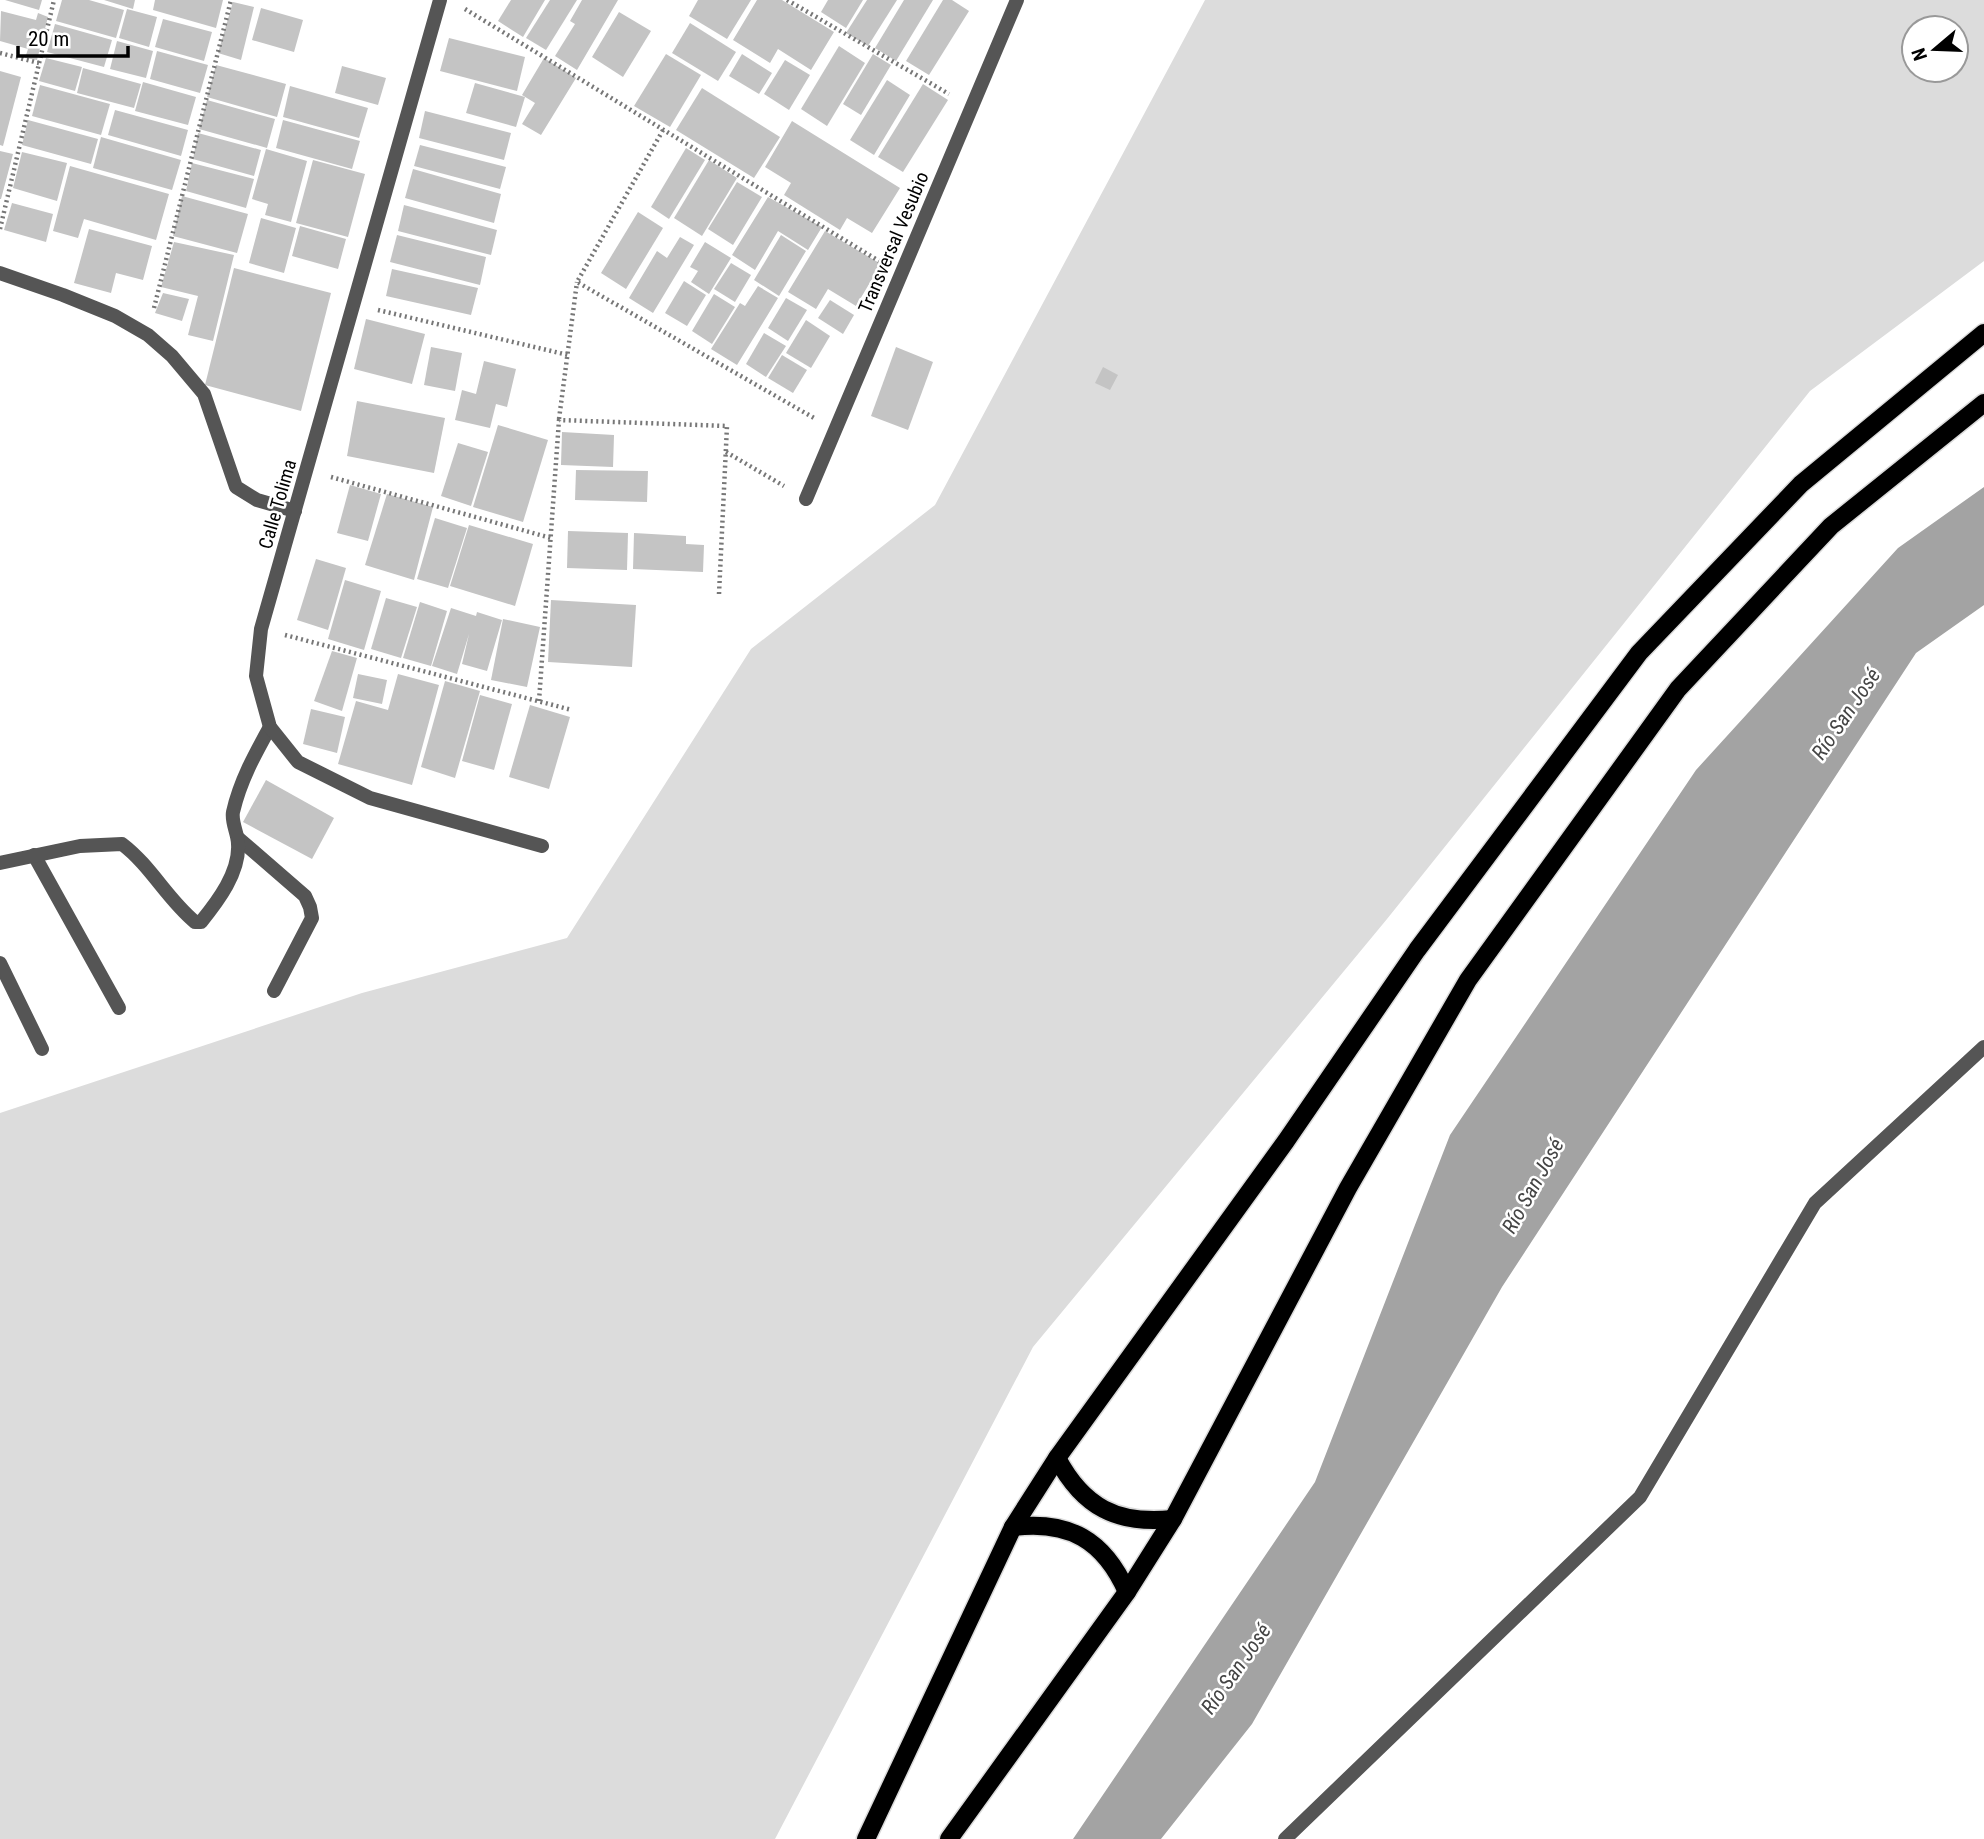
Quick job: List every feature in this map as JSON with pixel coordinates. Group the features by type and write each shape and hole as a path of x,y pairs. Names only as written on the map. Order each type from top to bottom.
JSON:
{"main road":[{"path":"866,1839 1013,1527 1057,1458 1286,1141 1417,950 1639,653 1801,484 1984,332"},
{"path":"949,1839 1127,1592 1173,1520 1348,1188 1468,980 1678,689 1831,526 1984,402"},
{"path":"1057,1458 1068,1479 1084,1496 1104,1510 1125,1519 1149,1522 1173,1520"},
{"path":"1013,1527 1034,1524 1074,1532 1107,1556 1127,1592"}],"street":[{"name":"Calle Tolima","path":"440,0 261,629 256,676 270,727 298,762 370,798 542,846"},
{"name":"Transversal Vesubio","path":"806,499 1017,0"},
{"path":"0,273 115,316 148,335 172,356 204,394 236,487 257,500 295,511"},
{"path":"0,863 80,846 122,844 138,856 182,912 195,922 201,922 229,881 239,856 238,838 232,816 247,769 270,727"},
{"path":"238,838 304,896 310,907 312,918 274,991"},
{"path":"34,855 119,1008"},
{"path":"0,963 43,1049"},
{"path":"1285,1839 1640,1497 1815,1203 1984,1047"}],"path":[{"path":"0,229 54,0"},
{"path":"148,335 231,0"},
{"path":"787,0 971,107"},
{"path":"461,7 900,274"},
{"path":"0,53 39,63"},
{"path":"539,702 559,420 577,282 663,130"},
{"path":"577,282 835,430"},
{"path":"353,304 568,355"},
{"path":"559,420 727,426 719,594"},
{"path":"726,452 806,499"},
{"path":"306,470 551,538"},
{"path":"261,629 572,710"}],"shaded area":[{"path":"1205,0 1984,0 1984,261 1810,391 1387,919 1033,1347 775,1839 0,1839 0,1113 362,993 567,938 751,649 935,505"}],"water":[{"name":"Río San José","path":"1984,487 1984,605 1916,653 1502,1287 1252,1724 1161,1839 1073,1839 1315,1482 1450,1135 1696,770 1898,548"}],"building":[{"path":"5,0 42,0 39,10"},
{"path":"62,0 89,0 124,10 116,38 56,21"},
{"path":"104,0 135,0 133,9"},
{"path":"155,0 223,0 216,28 153,10"},
{"path":"511,0 545,0 523,37 498,21"},
{"path":"550,0 577,0 546,50 526,38"},
{"path":"582,0 618,0 577,70 555,56 575,24 570,21"},
{"path":"698,0 751,0 727,39 689,16"},
{"path":"757,0 782,0 834,32 811,70 778,49 770,63 733,40"},
{"path":"828,0 863,0 846,28 821,12"},
{"path":"867,0 897,0 868,46 846,33"},
{"path":"904,0 933,0 896,61 875,48"},
{"path":"943,0 952,0 969,11 929,75 906,61"},
{"path":"233,2 254,7 241,60 218,53"},
{"path":"261,8 303,20 294,52 252,40"},
{"path":"127,9 157,17 149,47 119,38"},
{"path":"1,11 36,20 38,13 48,17 37,60 25,58 28,49 0,41"},
{"path":"619,12 651,31 623,77 592,57"},
{"path":"163,19 212,32 204,61 155,47"},
{"path":"690,23 736,52 718,81 672,53"},
{"path":"55,24 112,40 104,67 47,52"},
{"path":"449,38 525,57 517,91 440,71"},
{"path":"117,41 153,51 146,78 110,69"},
{"path":"839,46 865,63 827,126 801,109"},
{"path":"157,51 208,65 200,93 150,79"},
{"path":"666,54 701,75 670,127 634,106"},
{"path":"742,54 772,73 759,94 729,76"},
{"path":"873,54 891,65 861,115 843,104"},
{"path":"46,58 82,67 75,91 39,81"},
{"path":"544,58 576,78 541,135 522,124 535,103 522,95"},
{"path":"785,60 810,75 789,110 764,94"},
{"path":"216,65 286,84 277,117 207,97"},
{"path":"342,66 386,78 378,105 335,93"},
{"path":"83,68 141,84 134,108 77,93"},
{"path":"0,71 21,77 3,146 0,145"},
{"path":"887,80 910,95 874,155 850,140"},
{"path":"143,82 196,97 188,125 135,111"},
{"path":"475,83 525,97 516,127 466,113"},
{"path":"923,84 948,100 903,172 878,157"},
{"path":"40,85 110,104 101,135 32,116"},
{"path":"290,86 368,108 359,138 283,117"},
{"path":"702,88 780,137 754,178 676,130"},
{"path":"207,100 275,119 267,148 199,129"},
{"path":"115,110 188,130 181,156 108,135"},
{"path":"425,111 511,133 504,160 419,138"},
{"path":"28,120 98,139 91,164 22,145"},
{"path":"283,120 360,141 352,169 276,148"},
{"path":"792,121 900,188 872,233 847,218 840,230 784,195 791,183 765,167"},
{"path":"198,133 261,150 254,176 193,159"},
{"path":"101,137 181,160 172,190 93,168"},
{"path":"420,145 506,167 500,189 414,166"},
{"path":"686,148 705,160 669,219 651,207"},
{"path":"266,149 307,161 291,222 265,215 268,204 252,199"},
{"path":"0,151 13,154 1,199 0,199"},
{"path":"22,152 67,163 57,201 13,188"},
{"path":"313,160 365,174 348,237 296,223"},
{"path":"709,160 737,178 702,236 674,218"},
{"path":"192,163 254,179 246,208 186,191"},
{"path":"70,166 169,194 156,240 84,219 78,238 53,231"},
{"path":"413,169 501,194 494,223 405,198"},
{"path":"737,182 762,197 733,245 708,229"},
{"path":"182,196 248,214 237,253 173,236"},
{"path":"768,197 822,227 808,250 778,231 755,270 732,255"},
{"path":"12,203 53,214 46,242 4,230"},
{"path":"404,205 497,230 491,255 398,231"},
{"path":"638,212 663,228 626,289 601,273"},
{"path":"261,218 296,228 284,273 249,263"},
{"path":"300,226 346,239 338,269 292,256"},
{"path":"89,229 152,246 143,280 116,273 111,293 74,283"},
{"path":"825,231 881,264 856,306 828,289 816,309 788,292"},
{"path":"397,235 486,257 480,285 390,262"},
{"path":"781,235 806,251 779,296 754,280"},
{"path":"680,237 694,245 653,313 629,298 657,251 667,258"},
{"path":"174,242 234,255 213,341 188,335 198,296 161,287"},
{"path":"705,242 731,258 709,294 691,282 698,271 690,267"},
{"path":"731,263 751,275 735,302 714,289"},
{"path":"234,268 331,293 301,411 205,385"},
{"path":"392,269 478,288 471,315 386,296"},
{"path":"684,281 706,295 687,326 665,313"},
{"path":"758,286 778,298 737,365 711,349 740,303 745,306"},
{"path":"163,293 189,299 182,321 155,313"},
{"path":"714,294 735,307 712,344 692,331"},
{"path":"786,298 807,310 788,341 768,328"},
{"path":"830,300 854,315 843,334 818,318"},
{"path":"366,319 425,334 412,384 354,369"},
{"path":"806,320 830,336 811,368 786,353"},
{"path":"764,333 786,346 766,377 746,364"},
{"path":"431,347 462,353 455,391 424,385"},
{"path":"896,347 933,362 908,430 871,416"},
{"path":"782,355 807,370 793,393 768,378"},
{"path":"484,361 516,369 507,407 496,404 490,428 455,420 462,390 476,394"},
{"path":"1103,367 1118,375 1110,390 1095,383"},
{"path":"357,401 445,418 434,473 347,456"},
{"path":"498,425 548,440 523,522 473,507"},
{"path":"562,432 614,435 613,467 561,465"},
{"path":"458,443 488,452 471,506 441,496"},
{"path":"576,470 648,471 647,502 575,500"},
{"path":"350,485 381,494 368,541 337,533"},
{"path":"387,494 433,507 414,580 365,565"},
{"path":"435,518 467,528 448,588 417,579"},
{"path":"469,525 533,544 515,606 450,586"},
{"path":"568,531 628,533 627,570 567,568"},
{"path":"634,533 686,536 686,544 704,545 703,572 633,569"},
{"path":"316,559 346,568 328,630 297,620"},
{"path":"345,580 381,591 364,650 328,639"},
{"path":"386,598 417,607 401,658 371,649"},
{"path":"551,600 636,605 632,667 548,662"},
{"path":"420,602 447,611 431,666 403,658"},
{"path":"451,608 502,620 487,671 462,664 469,634 457,674 432,666"},
{"path":"503,619 540,627 527,687 491,680"},
{"path":"332,651 357,658 342,711 314,701"},
{"path":"358,674 387,680 382,704 353,698"},
{"path":"398,674 439,685 412,785 338,764 356,701 388,710"},
{"path":"445,681 480,691 455,778 421,767"},
{"path":"480,695 512,704 494,770 462,761"},
{"path":"530,705 570,717 549,789 509,777"},
{"path":"311,709 345,717 337,753 303,744"},
{"path":"266,780 334,818 312,859 243,822"}]}
